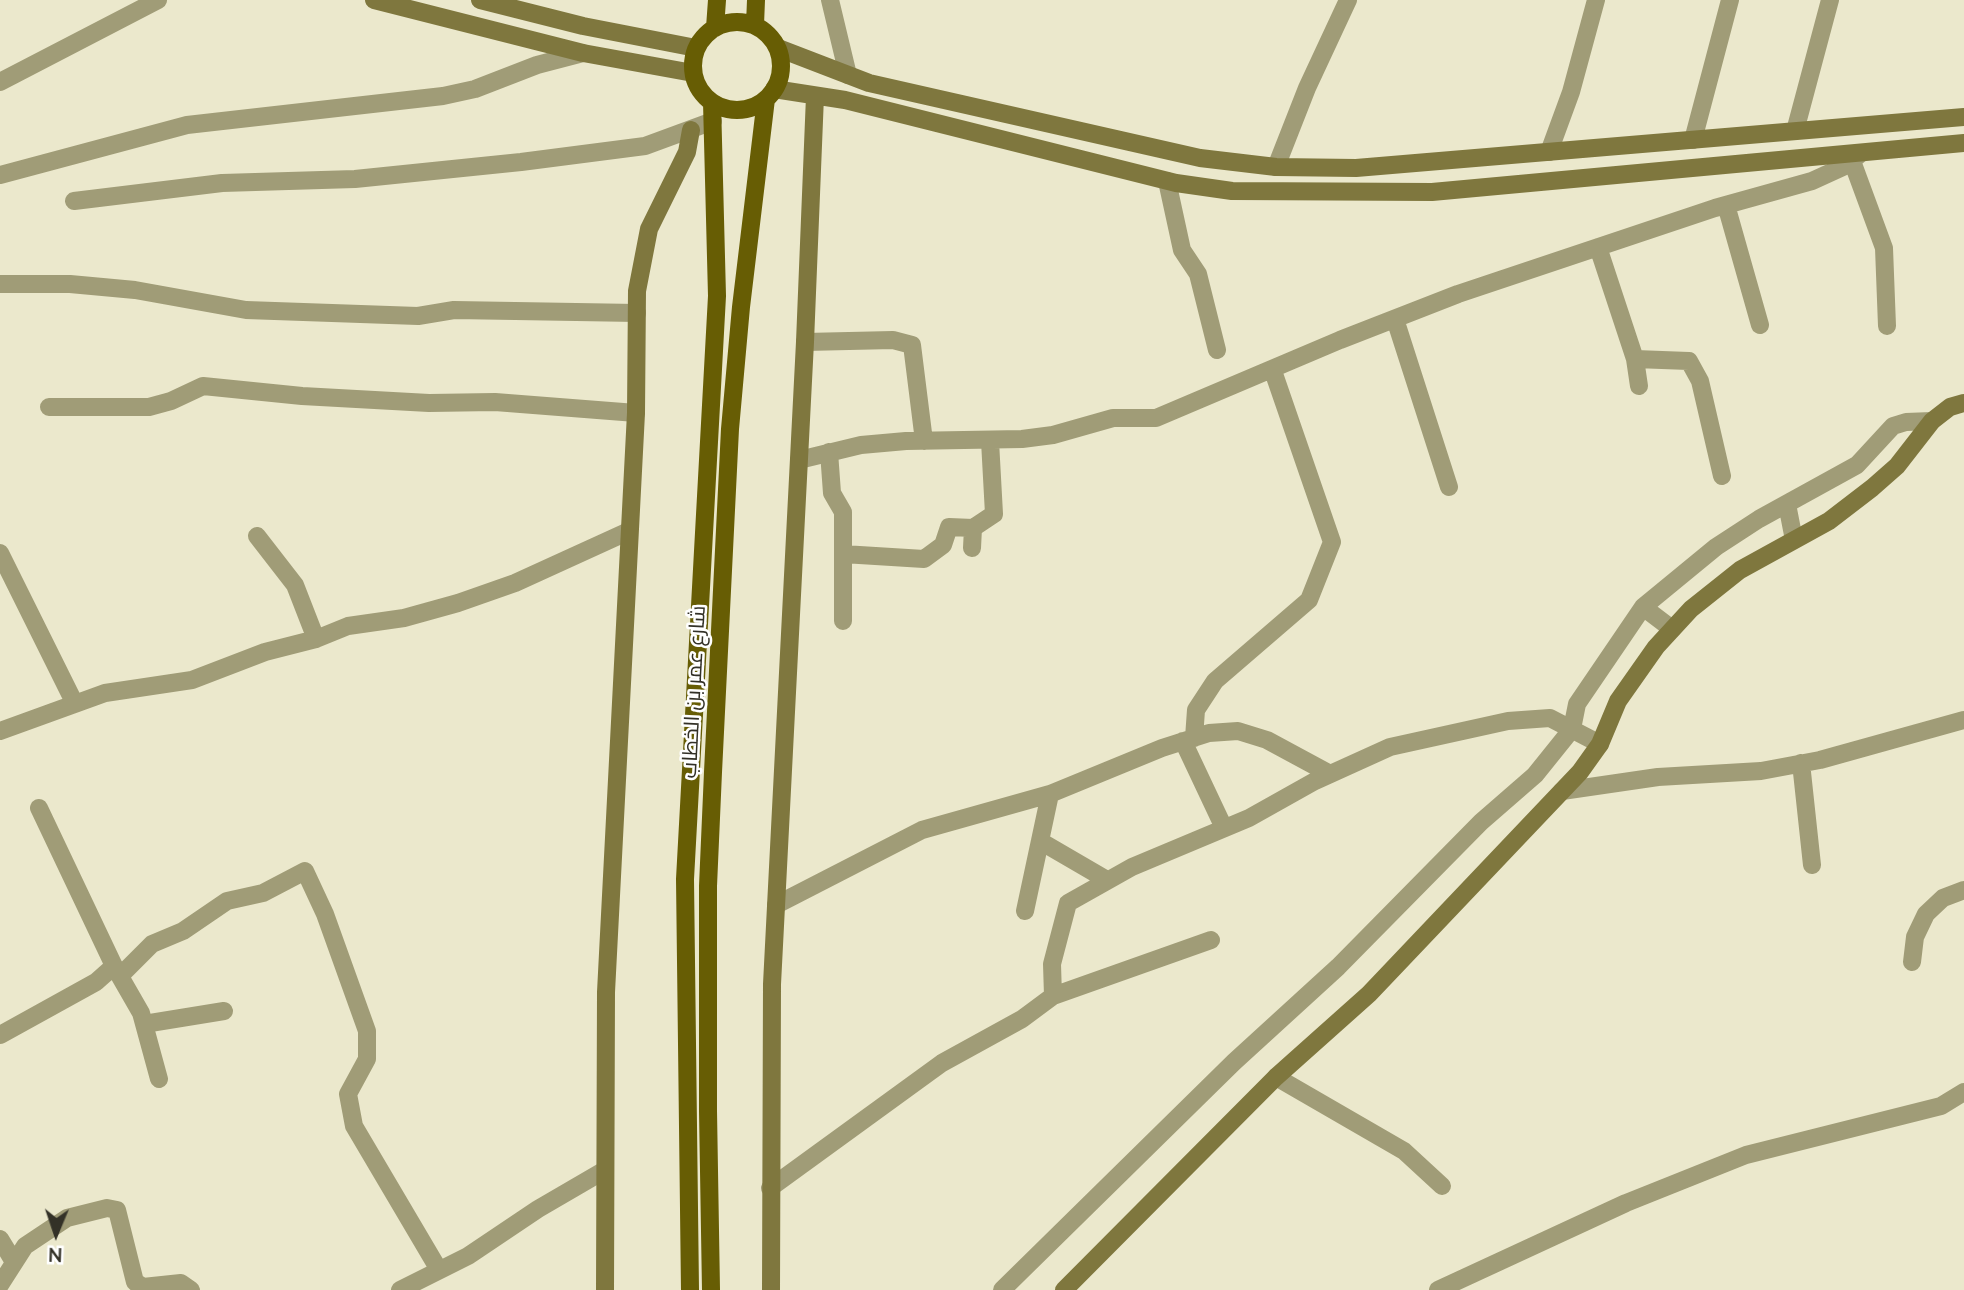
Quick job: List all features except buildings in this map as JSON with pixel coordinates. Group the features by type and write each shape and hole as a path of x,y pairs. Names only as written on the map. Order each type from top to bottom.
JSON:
{"main road":[{"path":"715,27 717,0"},
{"path":"755,25 756,0"},
{"path":"741,22 755,25 768,34 778,48 780,76 770,94 754,106 740,110 726,108 712,102 703,94 693,73 696,48 715,27 741,22"},
{"name":"شارع عمر بن الخطاب","path":"711,1290 708,886 713,772 730,429 741,307 770,94"},
{"name":"شارع عمر بن الخطاب","path":"690,1290 685,879 717,296 712,102"}],"street":[{"path":"0,82 158,0"},
{"path":"374,0 583,52 693,73"},
{"path":"480,0 583,26 696,48"},
{"path":"830,0 848,75"},
{"path":"1276,167 1307,88 1348,0"},
{"path":"1549,152 1571,92 1596,0"},
{"path":"1693,140 1730,0"},
{"path":"1795,131 1830,0"},
{"path":"778,48 869,83 1200,158 1276,167 1356,168 1964,117"},
{"path":"0,174 187,125 443,96 475,89 537,65 583,52"},
{"path":"770,94 815,96 858,103 1167,181 1232,191 1309,194 1432,192 1856,157 1964,143"},
{"path":"771,1290 776,905 806,342 815,96"},
{"path":"1940,119 1943,145"},
{"path":"74,201 222,183 355,179 521,162 645,146 713,121"},
{"path":"605,1290 606,992 636,413 638,292 649,229 687,152 691,130"},
{"path":"799,460 861,445 990,441 1054,435 1113,418 1156,418 1395,318 1598,247 1726,205 1812,181 1856,157"},
{"path":"1856,157 1884,247 1887,326"},
{"path":"1167,181 1182,250 1198,274 1217,350"},
{"path":"1726,205 1760,325"},
{"path":"1598,247 1635,359 1639,386"},
{"path":"0,284 70,284 135,290 246,310 393,316 418,316 454,310 637,313"},
{"path":"1395,318 1449,487"},
{"path":"806,342 893,340 912,345 924,441"},
{"path":"1635,359 1689,361 1700,381 1722,476"},
{"path":"1224,828 1189,739 1195,710 1215,681 1309,600 1332,542 1273,371"},
{"path":"49,407 149,407 171,401 203,386 302,396 429,403 495,402 636,413"},
{"path":"1064,1290 1276,1077 1369,994 1562,792 1600,744 1618,701 1656,647 1691,609 1740,570 1829,520 1872,488 1897,466 1931,421 1950,407 1964,403"},
{"path":"1002,1290 1234,1062 1338,967 1480,822 1535,775 1572,729 1577,704 1643,607 1716,547 1857,464 1893,426 1906,422 1931,421"},
{"path":"843,554 923,559 943,545 950,527 973,528 994,514 990,441"},
{"path":"829,452 832,493 843,512 843,621"},
{"path":"1787,504 1794,540"},
{"path":"972,548 973,528"},
{"path":"0,731 105,693 192,680 265,652 316,639 348,626 404,618 515,583 629,531"},
{"path":"257,536 295,585 316,639"},
{"path":"0,553 74,702"},
{"path":"1643,607 1672,629"},
{"path":"1053,996 1052,964 1068,903 1132,866 1224,828 1330,774 1390,747 1508,721 1550,718 1600,744"},
{"path":"1562,792 1658,778 1761,771 1964,720"},
{"path":"776,905 922,830 1050,794 1209,733 1238,731 1267,740 1330,774"},
{"path":"1801,763 1812,865"},
{"path":"1025,911 1050,794"},
{"path":"39,808 144,1024 159,1079"},
{"path":"1040,841 1107,880"},
{"path":"0,1035 117,971 152,944 183,931 228,901 263,893 305,871 325,914 367,1031 367,1059 348,1094 354,1126 439,1270"},
{"path":"1912,962 1915,937 1926,914 1943,898 1964,890"},
{"path":"771,1188 942,1063 1022,1019 1053,996 1211,940"},
{"path":"144,1024 224,1011"},
{"path":"1276,1077 1404,1152 1442,1186"},
{"path":"1438,1290 1626,1202 1746,1155 1941,1106 1964,1092"},
{"path":"400,1290 468,1256 538,1209 605,1170"},
{"path":"0,1285 24,1246 67,1218 107,1208 117,1210 135,1282 143,1287 181,1283 191,1290"},
{"path":"0,1239 15,1262"}]}
